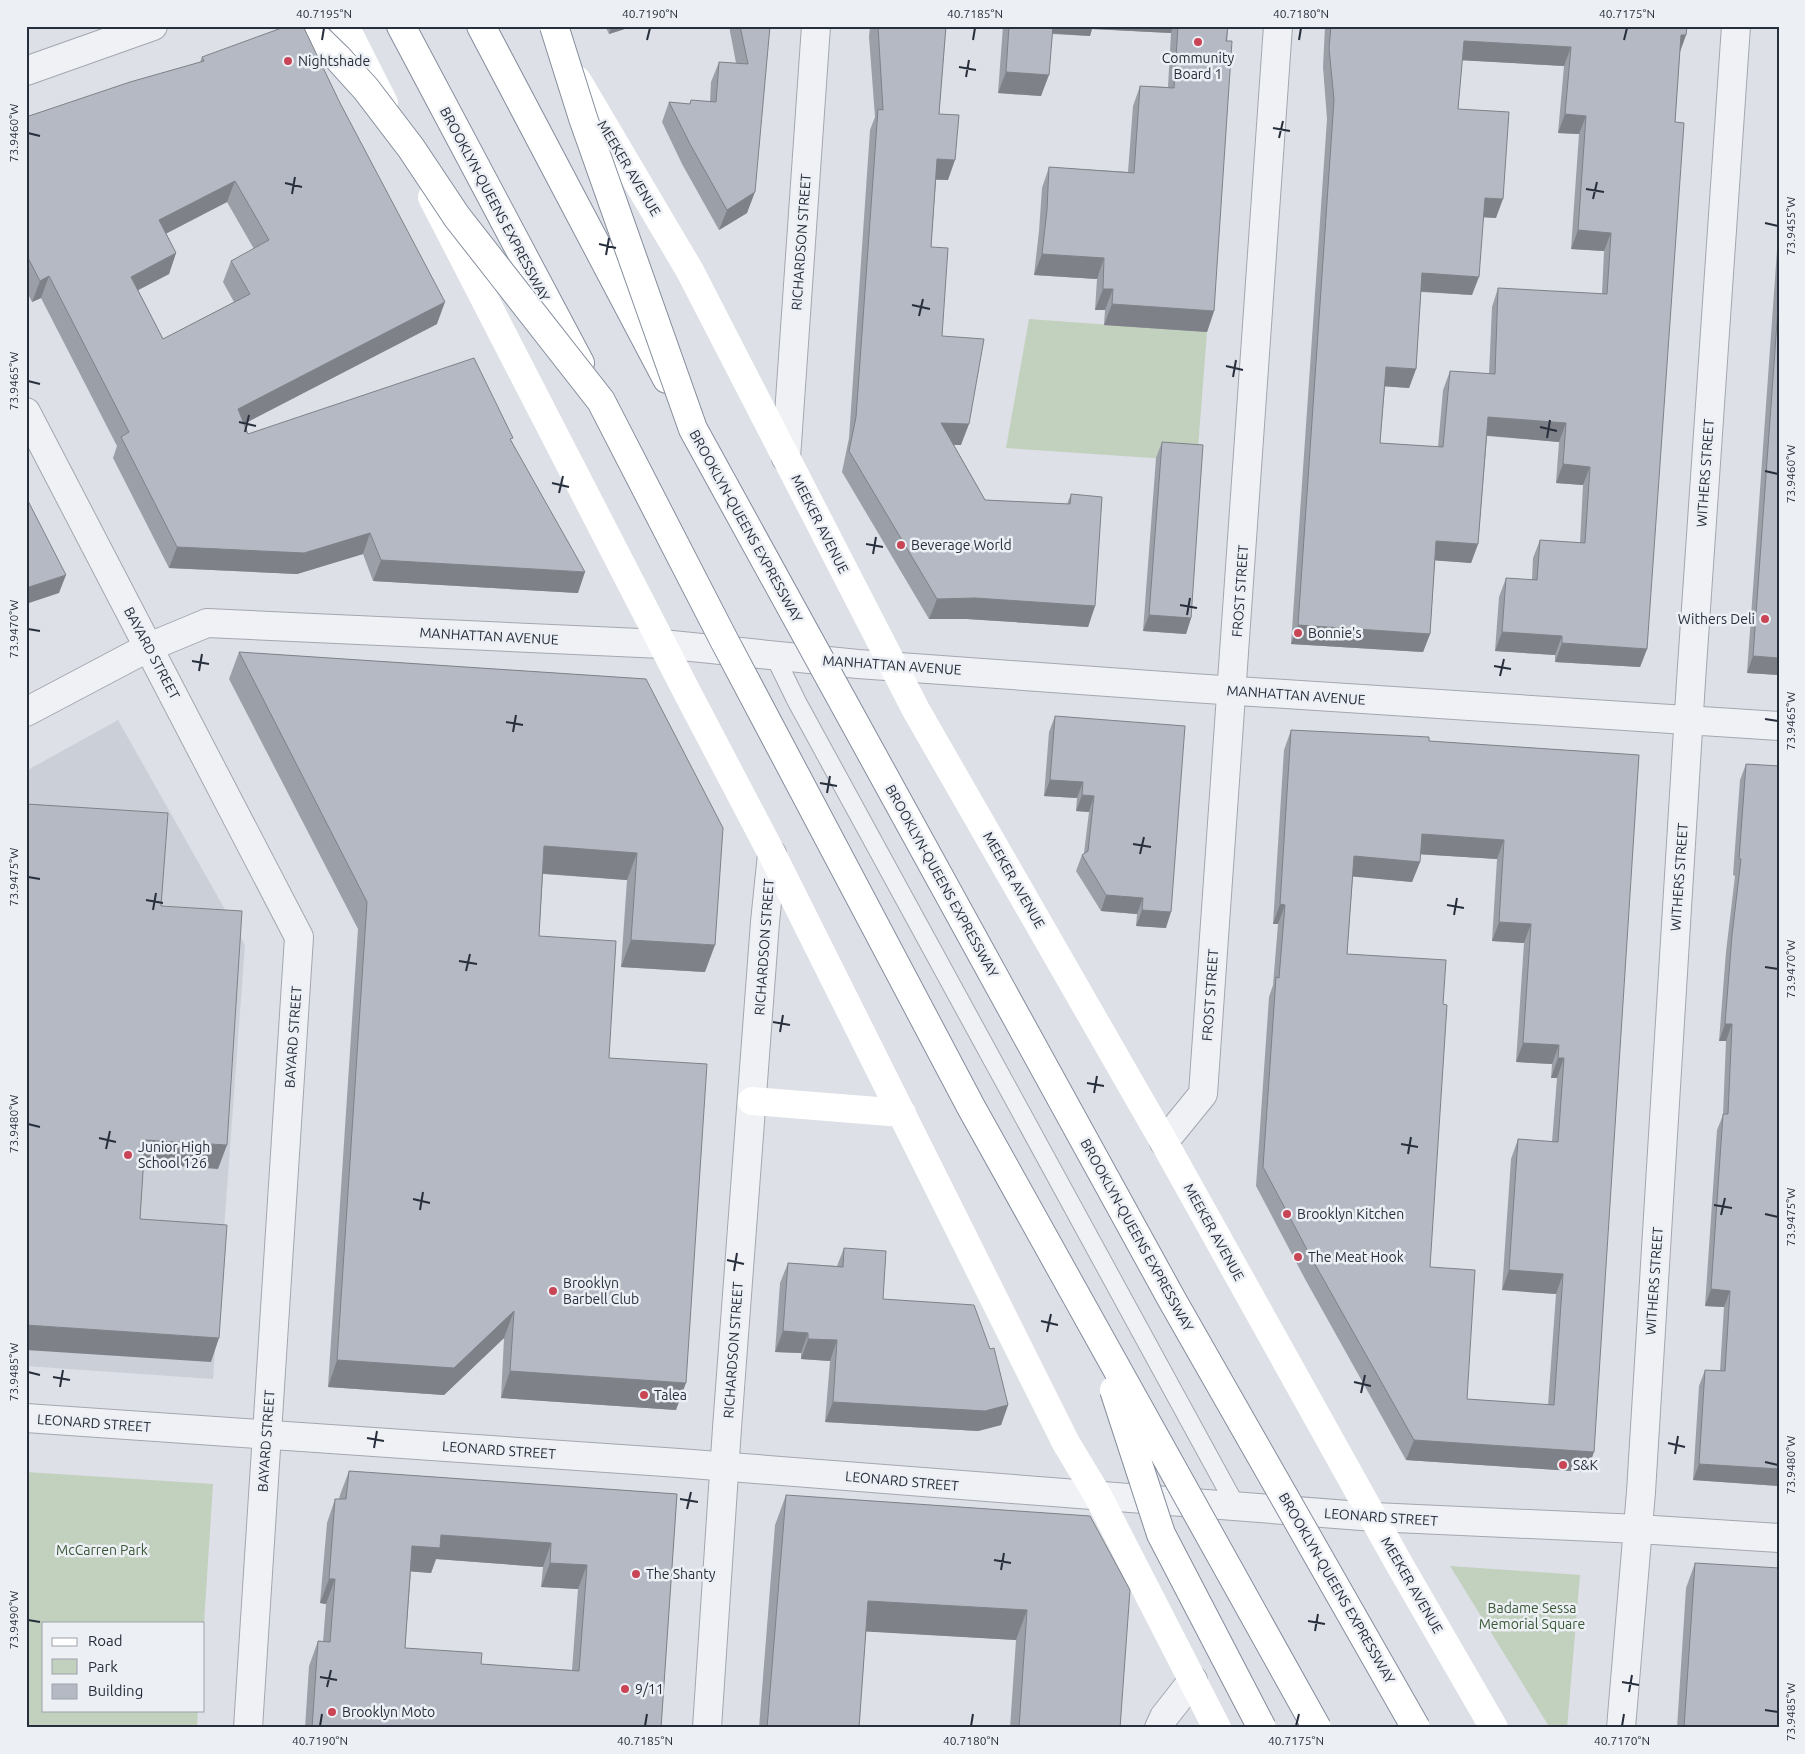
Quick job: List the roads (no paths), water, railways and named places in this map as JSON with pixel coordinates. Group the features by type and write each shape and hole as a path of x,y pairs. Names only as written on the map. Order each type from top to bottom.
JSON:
{"main road":[{"path":"305,26 366,89 416,155 457,217 601,401"},
{"path":"345,26 662,644 772,854 1066,1443 1098,1496 1217,1728"},
{"name":"BROOKLYN-QUEENS EXPRESSWAY","path":"401,26 601,401 724,640 971,1107 1316,1728"},
{"name":"BROOKLYN-QUEENS EXPRESSWAY","path":"481,26 693,429 1171,1298 1416,1728"},
{"name":"MEEKER AVENUE","path":"544,26 690,271 916,710 1164,1142 1398,1562 1494,1728"},
{"path":"554,26 583,118 693,429"},
{"path":"752,1101 902,1113"},
{"path":"1095,1332 1161,1534 1262,1728"}],"street":[{"path":"26,71 153,26"},
{"name":"RICHARDSON STREET","path":"786,458 816,26"},
{"name":"FROST STREET","path":"1164,1142 1203,1094 1278,26"},
{"name":"WITHERS STREET","path":"1621,1728 1638,1529 1688,720 1736,26"},
{"name":"BAYARD STREET","path":"26,412 299,937 248,1728"},
{"name":"MANHATTAN AVENUE","path":"26,712 149,647 207,623 662,644 894,666 1232,691 1779,726"},
{"name":"RICHARDSON STREET","path":"707,1728 765,922 772,854"},
{"name":"LEONARD STREET","path":"26,1418 725,1466 1374,1517 1638,1529 1779,1538"},
{"path":"1159,1728 1160,1722 1193,1680"}],"lane":[{"path":"774,655 797,702 1236,1506"}],"place":[{"name":"Community Board 1","path":"1198,42"},
{"name":"Nightshade","path":"288,61"},
{"name":"Beverage World","path":"901,545"},
{"name":"Withers Deli","path":"1765,619"},
{"name":"Bonnie's","path":"1298,633"},
{"name":"Junior High School 126","path":"128,1155"},
{"name":"Brooklyn Kitchen","path":"1287,1214"},
{"name":"The Meat Hook","path":"1298,1257"},
{"name":"Brooklyn Barbell Club","path":"553,1291"},
{"name":"Talea","path":"644,1395"},
{"name":"S&K","path":"1563,1465"},
{"name":"The Shanty","path":"636,1574"},
{"name":"9/11","path":"625,1689"},
{"name":"Brooklyn Moto","path":"332,1712"}],"park label":[{"name":"McCarren Park","path":"102,1550"},
{"name":"Badame Sessa Memorial Square","path":"1532,1616"}]}
